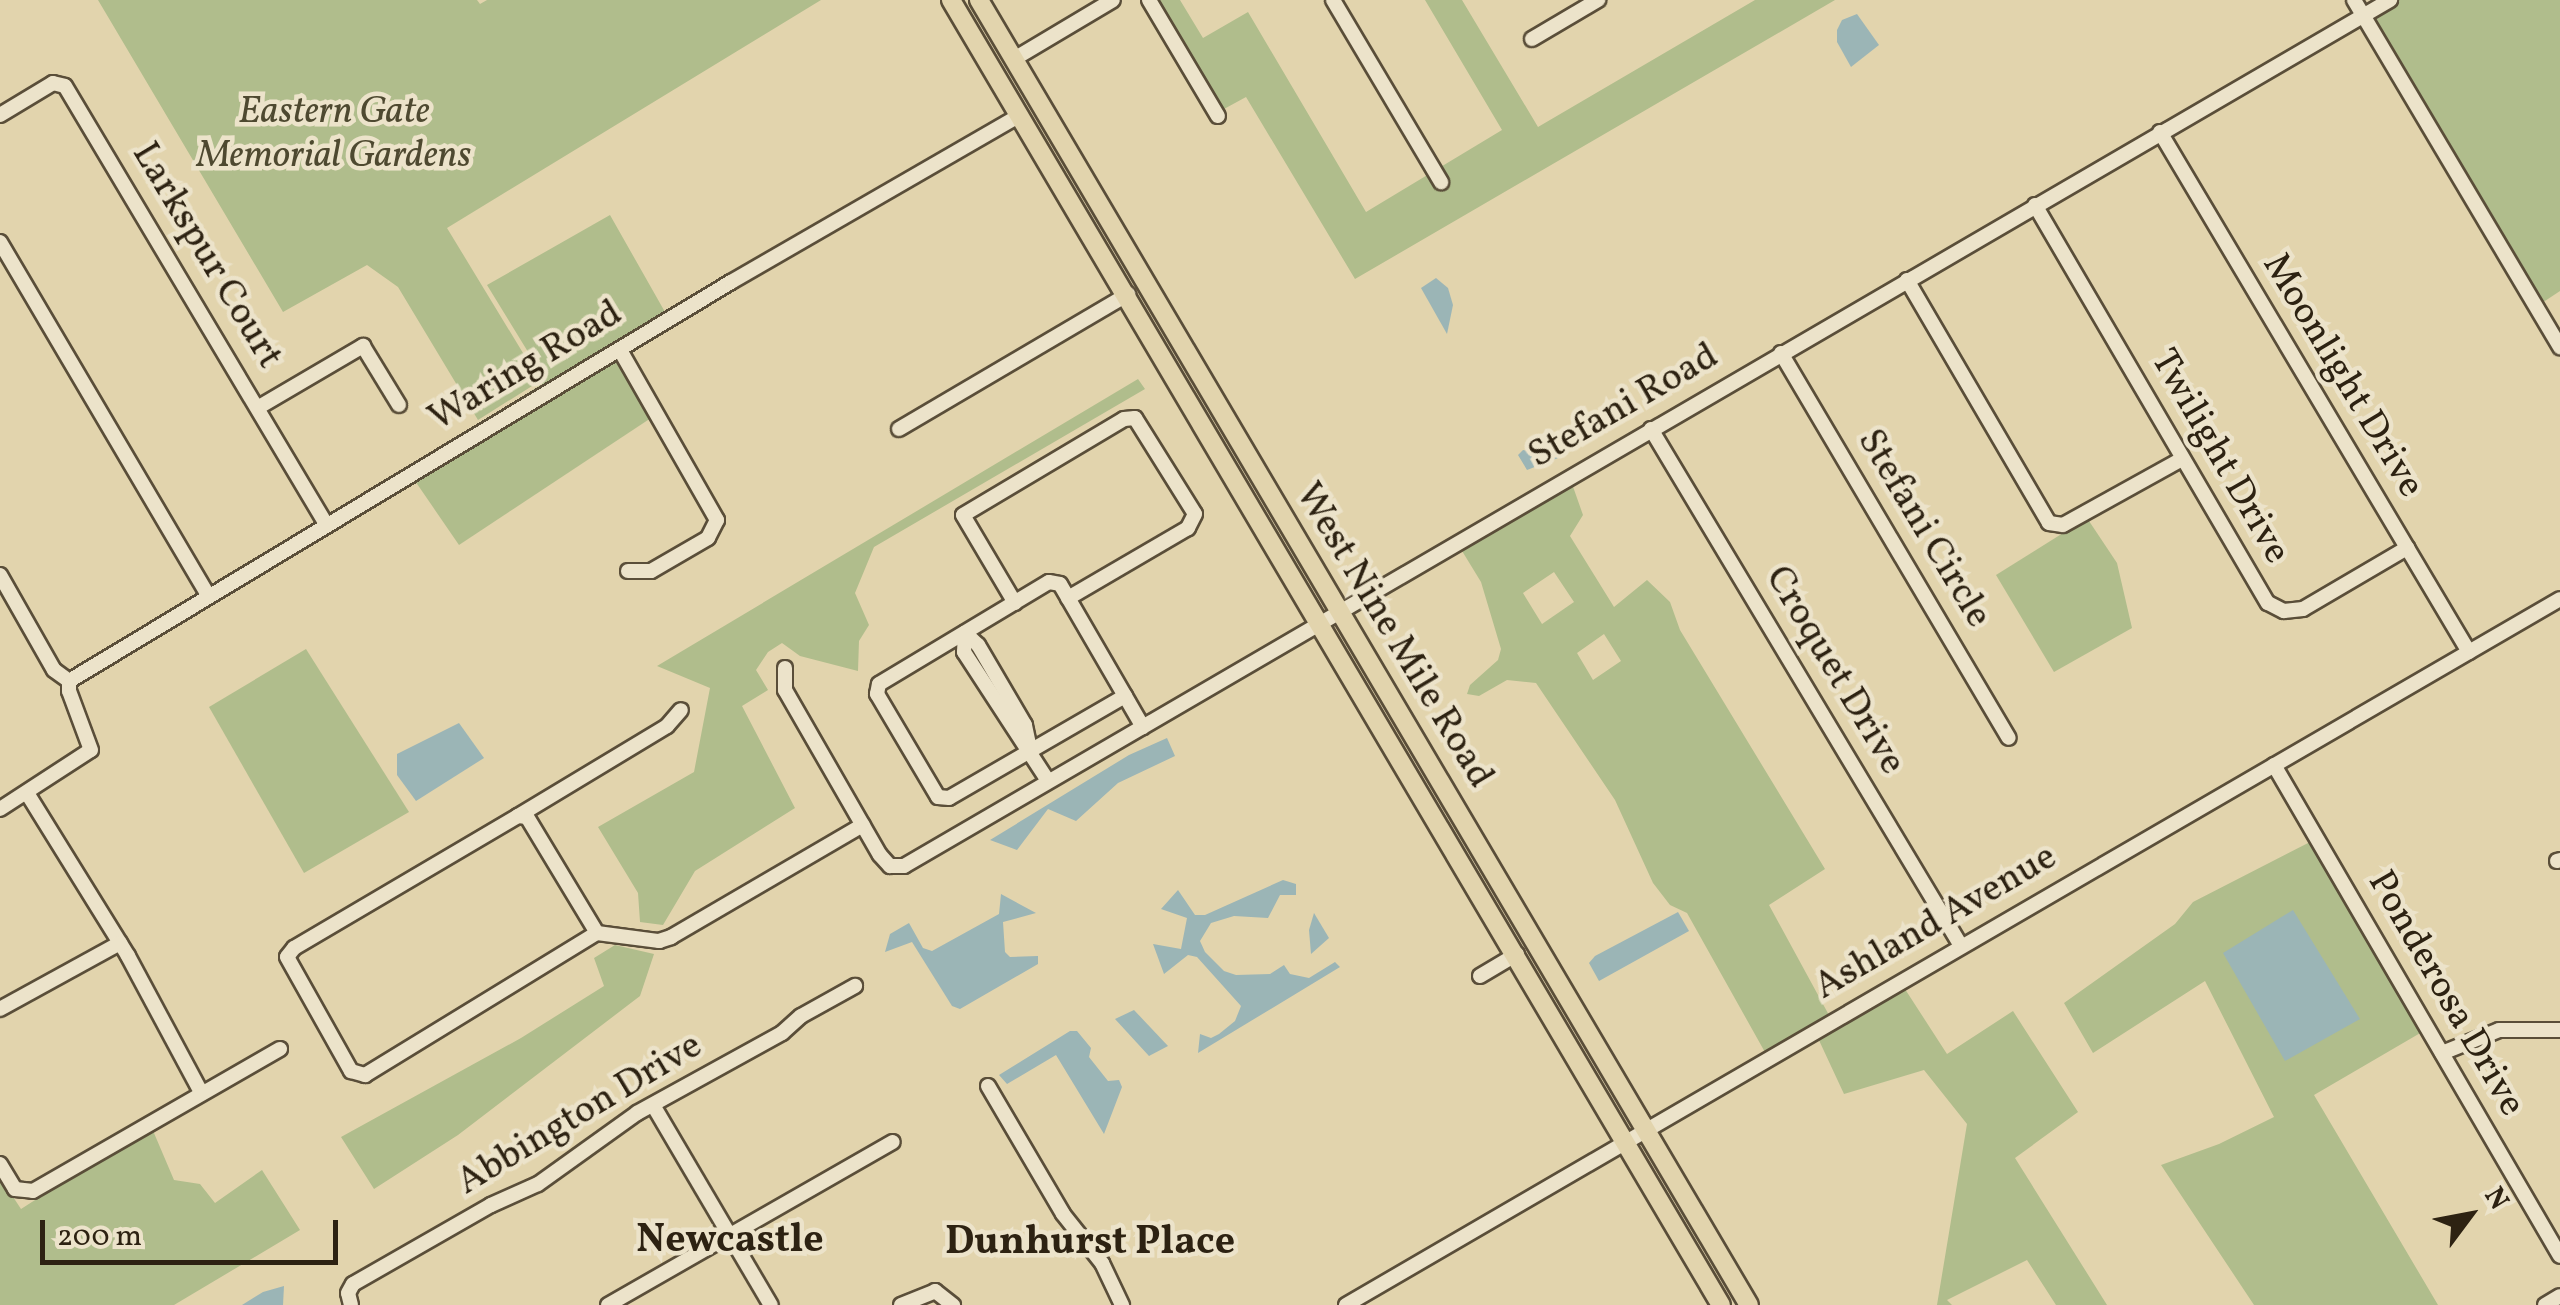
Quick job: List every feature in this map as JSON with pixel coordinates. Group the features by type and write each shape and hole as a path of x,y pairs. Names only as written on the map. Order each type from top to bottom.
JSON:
{"main road":[{"name":"West Nine Mile Road","path":"951,0 1214,439 1721,1305"},
{"path":"965,0 998,51 1014,59"},
{"name":"West Nine Mile Road","path":"979,0 1749,1305"},
{"path":"1020,115 1034,120 1125,264 1137,266"},
{"path":"1214,439 1227,445 1326,604 1340,610"},
{"path":"1321,621 1329,622 1343,634 1431,784 1449,795"},
{"path":"1517,954 1543,976 1633,1128 1646,1130"},
{"path":"1626,1141 1643,1147 1732,1296 1742,1305"}],"street":[{"path":"1014,59 1114,0"},
{"path":"1149,0 1218,116"},
{"path":"1332,0 1440,182"},
{"path":"1532,39 1598,0"},
{"path":"2354,0 2560,348"},
{"name":"Stefani Road","path":"863,826 890,866 904,866 2390,0"},
{"name":"Larkspur Court","path":"0,115 53,82 65,86 326,524"},
{"name":"Waring Road","path":"69,682 326,524 1020,115"},
{"name":"Moonlight Drive","path":"2160,132 2469,652"},
{"name":"Twilight Drive","path":"2035,205 2263,597 2275,608 2304,609 2407,548"},
{"path":"0,242 208,595"},
{"path":"1907,280 2049,523 2063,524 2182,459"},
{"path":"899,429 1128,294"},
{"path":"259,407 363,346 399,405"},
{"path":"620,350 717,520 708,538 651,570 628,571"},
{"name":"Stefani Circle","path":"1781,353 2010,738"},
{"path":"1014,603 963,515 1124,420 1134,418 1195,514 1188,528 1068,598"},
{"name":"Croquet Drive","path":"1651,429 1961,946"},
{"path":"0,575 54,670 69,682 69,691 92,746 88,754 0,809"},
{"path":"1125,696 949,798 938,797 878,694 878,684 1048,582 1060,584 1125,696 1142,726"},
{"name":"Ashland Avenue","path":"1346,1305 2560,599"},
{"path":"965,633 978,645 1024,725 1030,749 1048,781"},
{"path":"681,710 667,726 294,948 288,957 351,1070 365,1075 594,937 659,941 671,937 863,826 785,690 784,668"},
{"name":"Ponderosa Drive","path":"2274,765 2560,1256"},
{"path":"27,793 120,942 202,1092"},
{"path":"518,816 527,817 594,937"},
{"path":"0,1009 120,942"},
{"path":"1480,976 1517,954"},
{"name":"Abbington Drive","path":"350,1304 353,1284 491,1205 538,1184 582,1149 855,986"},
{"path":"2442,1053 2499,1030 2560,1030"},
{"path":"0,1164 21,1192 33,1191 280,1049"},
{"path":"988,1086 1063,1214 1102,1263 1122,1305"},
{"path":"654,1105 771,1305"},
{"path":"612,1304 894,1142"},
{"path":"901,1305 935,1291 953,1305"},
{"path":"2545,1305 2560,1296"}],"green space":[{"name":"Eastern Gate Memorial Gardens","path":"98,0 477,0 480,4 487,0 821,0 447,228 540,381 478,420 398,287 367,265 283,312"},
{"path":"1159,0 1180,0 1203,38 1248,12 1366,212 1502,130 1425,0 1462,0 1538,127 1755,0 1835,0 1355,279 1246,97 1224,109"},
{"path":"2389,0 2560,0 2560,291 2536,307 2363,15"},
{"path":"610,215 665,312 408,470 542,384 544,378 487,285"},
{"path":"617,357 651,418 459,545 413,478"},
{"path":"1138,379 1145,389 874,547 855,593 869,625 859,641 858,671 800,656 782,643 768,652 756,670 768,690 742,706 795,808 695,871 663,925 640,922 638,893 598,827 694,772 710,688 657,666"},
{"path":"1571,481 1583,515 1570,536 1614,607 1647,580 1670,602 1680,630 1825,869 1769,905 1830,1017 1766,1054 1687,913 1670,905 1653,883 1615,800 1536,683 1507,680 1479,696 1467,694 1470,685 1498,660 1501,649 1481,582 1459,546","holes":["1554,572 1574,602 1542,624 1523,593","1604,634 1621,661 1593,680 1577,653"]},
{"path":"2087,518 2117,563 2132,628 2054,672 1996,575"},
{"path":"306,649 409,812 304,873 209,707"},
{"path":"2312,841 2422,1032 2314,1095 2438,1305 2254,1305 2161,1165 2219,1144 2274,1117 2205,981 2093,1053 2064,1003 2175,924 2193,902"},
{"path":"615,945 654,954 640,996 458,1135 374,1189 341,1137 521,1038 604,986 594,958"},
{"path":"1903,986 1947,1054 2013,1011 2078,1112 2015,1158 2107,1305 2056,1305 2027,1260 1947,1300 1952,1305 1937,1305 1967,1124 1924,1070 1844,1094 1817,1036"},
{"path":"151,1126 174,1180 200,1184 215,1203 262,1170 300,1230 174,1305 0,1305 0,1177 21,1209"}],"water":[{"path":"1857,14 1879,45 1851,67 1837,42 1837,30 1842,20"},
{"path":"1436,278 1448,288 1453,305 1447,334 1421,288"},
{"path":"1565,447 1566,455 1527,470 1518,455 1523,450 1546,454"},
{"path":"459,723 484,758 416,801 397,775 397,754"},
{"path":"1167,738 1175,756 1118,783 1076,821 1048,809 1017,850 990,840 1129,755"},
{"path":"1283,880 1296,884 1296,895 1280,895 1268,918 1234,916 1211,923 1200,941 1205,952 1224,971 1236,975 1270,974 1284,965 1290,974 1309,978 1335,962 1340,967 1198,1053 1200,1034 1211,1038 1219,1034 1235,1021 1241,1006 1197,957 1188,955 1164,974 1153,944 1181,949 1187,918 1161,909 1178,890 1195,915 1205,915"},
{"path":"1001,894 1036,913 1003,922 1005,952 1010,957 1038,956 1038,964 960,1009 952,1006 912,942 885,952 890,934 909,923 923,948 932,951 999,914"},
{"path":"2293,910 2360,1019 2285,1061 2223,953"},
{"path":"1678,912 1689,931 1599,981 1589,963 1595,956"},
{"path":"1314,913 1329,938 1311,954 1309,930"},
{"path":"1134,1010 1168,1046 1149,1056 1115,1019"},
{"path":"1070,1031 1077,1031 1091,1048 1089,1057 1108,1081 1119,1080 1122,1087 1104,1134 1056,1055 1007,1084 999,1075"},
{"path":"284,1286 283,1305 242,1305 263,1292"}],"district":[{"name":"Newcastle","path":"730,1241"},
{"name":"Dunhurst Place","path":"1090,1243"}]}
